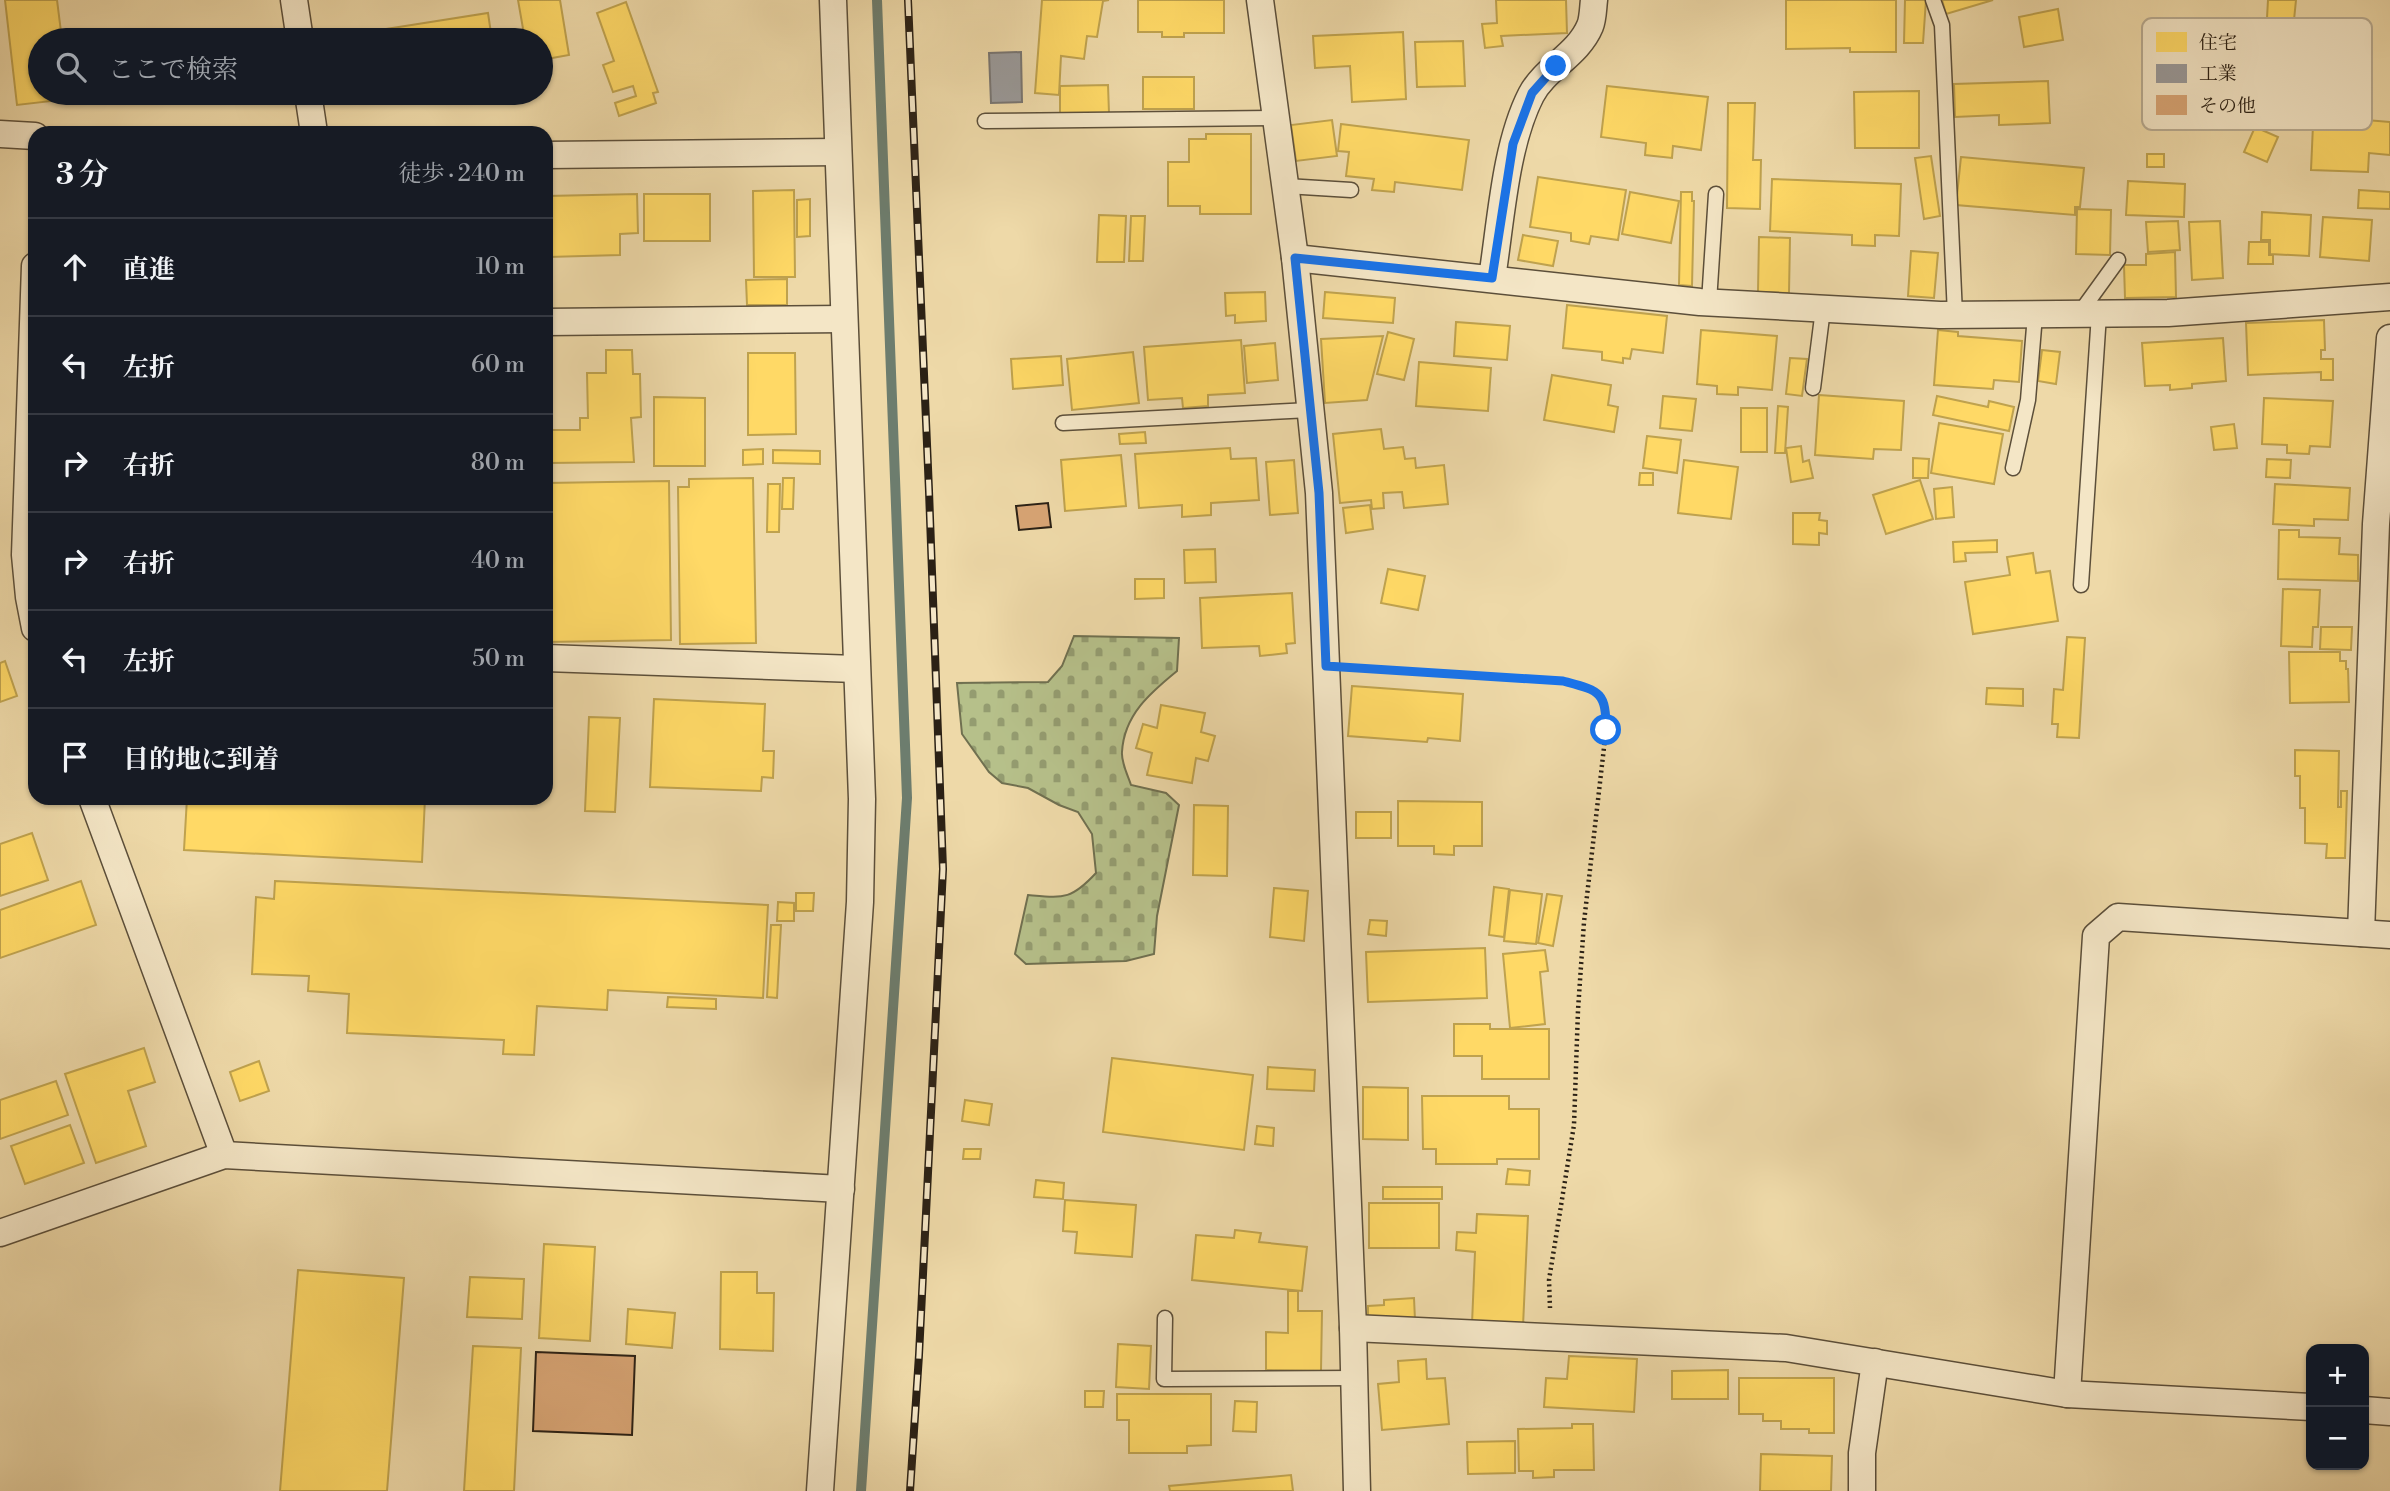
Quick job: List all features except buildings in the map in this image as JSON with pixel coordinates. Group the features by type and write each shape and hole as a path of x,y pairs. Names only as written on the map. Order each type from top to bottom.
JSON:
{"street":[{"path":"294,0 298,28"},
{"path":"820,1491 860,902 862,799 833,0"},
{"path":"1260,0 1295,258 1319,493 1353,1328 1357,1491"},
{"path":"1492,278 1513,144 1532,93 1579,45 1591,24 1594,0"},
{"path":"310,105 313,126"},
{"path":"0,134 28,136"},
{"path":"553,155 838,152"},
{"path":"1295,258 1709,303 1955,315 2168,313 2390,297"},
{"path":"553,322 844,319"},
{"path":"2361,933 2382,582 2376,524 2390,338"},
{"path":"28,450 24,555 28,589"},
{"path":"553,658 856,669"},
{"path":"95,805 224,1155"},
{"path":"2067,1394 2096,936 2118,917 2390,935"},
{"path":"0,1233 224,1155 841,1189"},
{"path":"1353,1328 1786,1348 2067,1394 2306,1407"},
{"path":"1862,1491 1862,1453 1875,1362"},
{"path":"2369,1410 2390,1412"}],"lane":[{"path":"1933,0 1942,25 1955,315"},
{"path":"985,121 1276,118"},
{"path":"1286,186 1351,190"},
{"path":"1709,303 1716,194"},
{"path":"2081,585 2089,314 2118,260"},
{"path":"1814,388 1823,309"},
{"path":"2013,468 2028,400 2035,315"},
{"path":"1063,423 1310,410"},
{"path":"1165,1318 1164,1380 1354,1378"}],"path":[{"path":"1326,666 1563,681 1585,687 1600,695 1606,706 1606,730 1584,922 1574,1125 1549,1280 1552,1337"}],"green space":[{"path":"1074,636 1179,638 1177,671 1148,697 1133,716 1124,739 1122,756 1131,785 1166,793 1179,805 1157,916 1154,954 1126,961 1026,964 1015,954 1028,895 1066,895 1087,882 1096,873 1092,834 1078,812 1028,788 1002,783 989,772 962,734 957,683 1048,682 1062,666"}],"waterway":[{"path":"861,1491 907,798 877,0"}],"railway":[{"path":"908,0 943,869 910,1491"}],"route":[{"path":"1556,66 1532,93 1513,144 1492,278 1295,258 1319,493 1326,666 1563,681 1585,687 1600,695 1606,706 1606,730"}]}
